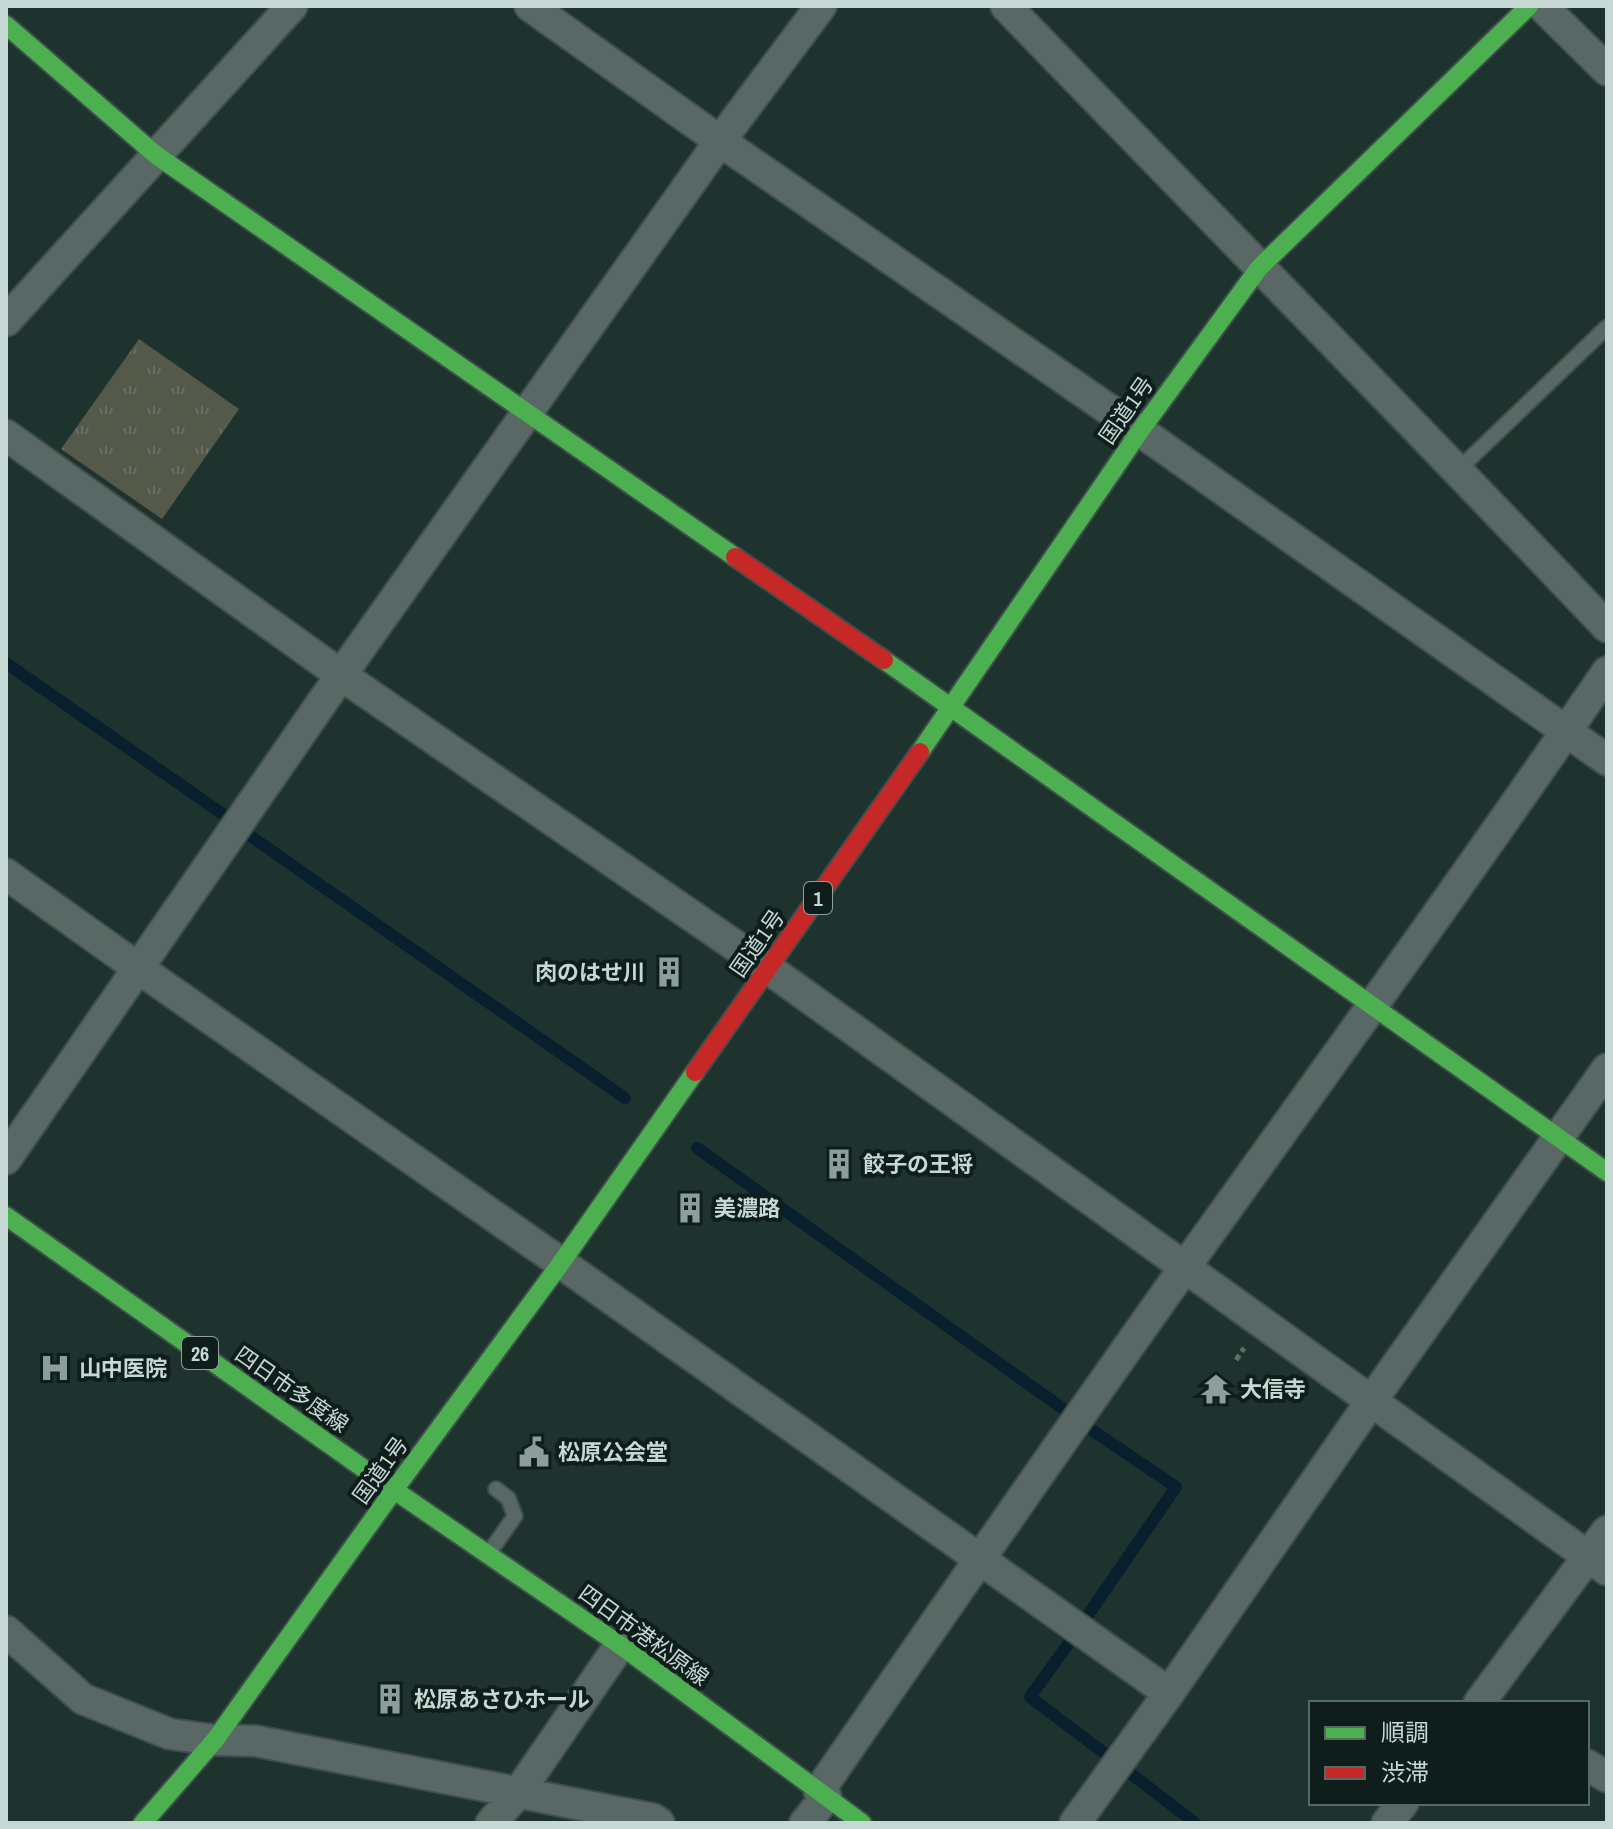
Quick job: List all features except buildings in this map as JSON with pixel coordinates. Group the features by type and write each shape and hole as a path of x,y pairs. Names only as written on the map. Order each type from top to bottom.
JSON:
{"main road":[{"name":"国道1号","path":"143,1823 215,1740 561,1263 769,969 1140,431 1259,268 1529,6"},
{"path":"6,25 156,155 951,707 1607,1172"},
{"name":"四日市多度線","path":"6,1216 394,1490"},
{"name":"四日市港松原線","path":"394,1490 620,1645 862,1823"}],"street":[{"path":"6,321 292,6"},
{"path":"530,6 1607,760"},
{"path":"6,1159 341,675 720,141 821,6"},
{"path":"1006,6 1607,627"},
{"path":"1542,6 1607,70"},
{"path":"6,435 341,675 769,969 1597,1564"},
{"path":"805,1823 980,1557 1373,1007 1607,672"},
{"path":"6,874 1169,1693"},
{"path":"1075,1823 1607,1069"},
{"path":"1484,1701 1597,1564 1607,1531"},
{"path":"6,1631 83,1699 170,1734 256,1741 653,1819 659,1823"},
{"path":"491,1823 518,1793 620,1645"},
{"path":"1589,1766 1607,1777"},
{"path":"1387,1823 1401,1805"}],"lane":[{"path":"1458,470 1607,327"},
{"path":"488,1555 515,1516 508,1498 496,1489"}],"green space":[{"path":"139,339 239,409 162,519 61,449"}],"waterway":[{"path":"6,663 224,815"},
{"path":"249,835 625,1098"},
{"path":"697,1148 1065,1410"},
{"path":"1088,1615 1176,1487 1089,1428"},
{"path":"1071,1640 1030,1697 1103,1752"},
{"path":"1130,1773 1195,1823"}],"traffic: fast":[{"path":"920,752 1140,431 1259,268 1529,6"},
{"path":"6,25 156,155 735,557"},
{"path":"884,660 1607,1172"},
{"path":"143,1823 215,1740 561,1263 695,1072"},
{"path":"6,1216 394,1490"},
{"path":"394,1490 620,1645 862,1823"}],"traffic: jam":[{"path":"735,557 884,660"},
{"path":"695,1072 920,752"}],"place":[{"name":"肉のはせ川","path":"669,972"},
{"name":"餃子の王将","path":"839,1164"},
{"name":"美濃路","path":"690,1208"},
{"name":"山中医院","path":"55,1368"},
{"name":"大信寺","path":"1216,1389"},
{"name":"松原公会堂","path":"534,1452"},
{"name":"松原あさひホール","path":"390,1699"}]}
